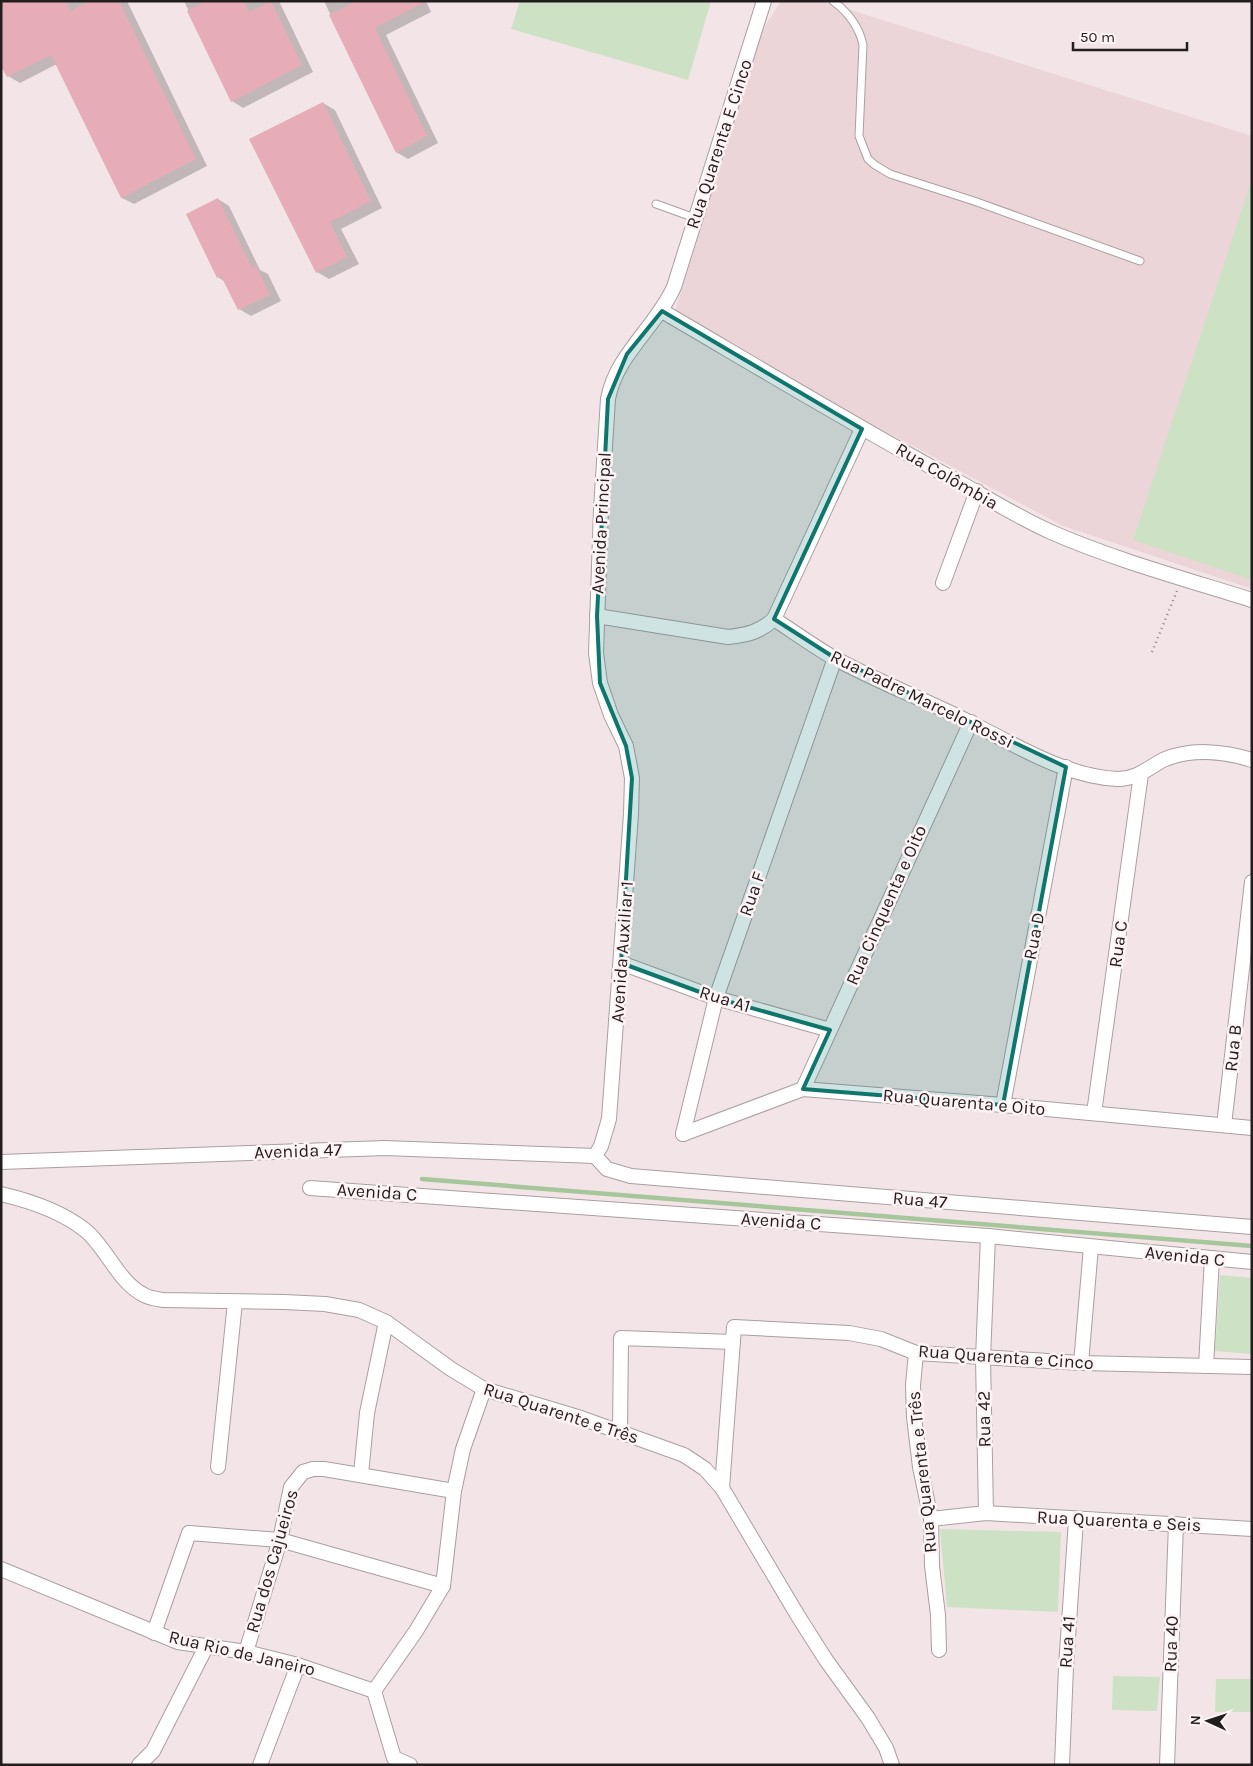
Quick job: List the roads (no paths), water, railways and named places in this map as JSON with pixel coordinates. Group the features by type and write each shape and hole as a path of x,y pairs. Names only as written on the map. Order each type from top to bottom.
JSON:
{"street":[{"name":"Rua Quarenta E Cinco","path":"662,311 674,287 764,1"},
{"name":"Rua Colômbia","path":"662,311 1014,514 1053,532 1182,578 1252,600"},
{"name":"Avenida Principal","path":"626,746 611,715 600,683 596,654 601,500 610,391 627,354 662,311"},
{"path":"597,616 728,638 762,630 774,619 862,428"},
{"path":"943,583 977,491"},
{"name":"Rua Padre Marcelo Rossi","path":"774,619 835,658 971,722 1012,744 1066,767 1098,776 1120,779 1141,774 1163,760 1186,752 1235,755 1252,760"},
{"name":"Rua F","path":"683,1134 716,998 835,658"},
{"name":"Rua Cinquenta e Oito","path":"803,1090 971,722"},
{"name":"Avenida Auxiliar 1","path":"595,1156 601,1146 609,1119 621,963 632,778 626,746"},
{"name":"Rua D","path":"1003,1105 1066,767"},
{"name":"Rua C","path":"1094,1113 1141,774"},
{"name":"Rua B","path":"1224,1125 1252,882"},
{"name":"Rua A1","path":"621,963 716,998 830,1030"},
{"name":"Rua Quarenta e Oito","path":"683,1134 803,1090 1003,1105 1252,1128"},
{"name":"Avenida 47","path":"1,1162 384,1148 595,1156"},
{"name":"Rua 47","path":"595,1156 607,1169 631,1176 1252,1227"},
{"name":"Avenida C","path":"310,1188 988,1236 1252,1262"},
{"name":"Rua Quarente e Três","path":"1,1194 47,1208 76,1224 87,1232 132,1286 144,1296 162,1300 325,1304 359,1310 386,1322 451,1370 484,1389 620,1432 684,1456 705,1469 722,1488 798,1616 826,1660 868,1718 886,1748 892,1765"},
{"name":"Rua 42","path":"986,1513 983,1358 988,1236"},
{"path":"1081,1363 1091,1247"},
{"path":"1206,1366 1212,1258"},
{"path":"218,1467 235,1302"},
{"path":"386,1322 368,1405 361,1474 454,1491"},
{"name":"Rua Quarenta e Cinco","path":"733,1342 734,1327 849,1333 881,1339 916,1353 1081,1363 1252,1367"},
{"path":"620,1432 621,1338 733,1342 722,1488"},
{"name":"Rua Quarenta e Três","path":"916,1353 913,1385 914,1417 920,1467 931,1519 932,1566 938,1615 939,1650"},
{"path":"410,1765 394,1758 374,1691 416,1631 443,1586 454,1491 463,1449 484,1389"},
{"name":"Rua dos Cajueiros","path":"246,1652 280,1540 290,1487 303,1472 313,1469 361,1474"},
{"name":"Rua Quarenta e Seis","path":"931,1519 986,1513 1076,1520 1252,1529"},
{"name":"Rua 41","path":"1062,1765 1066,1668 1076,1520"},
{"name":"Rua 40","path":"1166,1765 1176,1524"},
{"path":"154,1633 189,1533 280,1540 443,1586"},
{"name":"Rua Rio de Janeiro","path":"1,1569 178,1642 246,1652 298,1665 374,1691"},
{"path":"139,1765 153,1750 206,1647"},
{"path":"260,1765 298,1665"}],"lane":[{"path":"833,1 852,19 860,32 863,45 860,136 868,159 890,174 974,201 1140,261"},
{"path":"656,204 695,218"}],"waterway":[{"path":"422,1179 1252,1246"}]}
